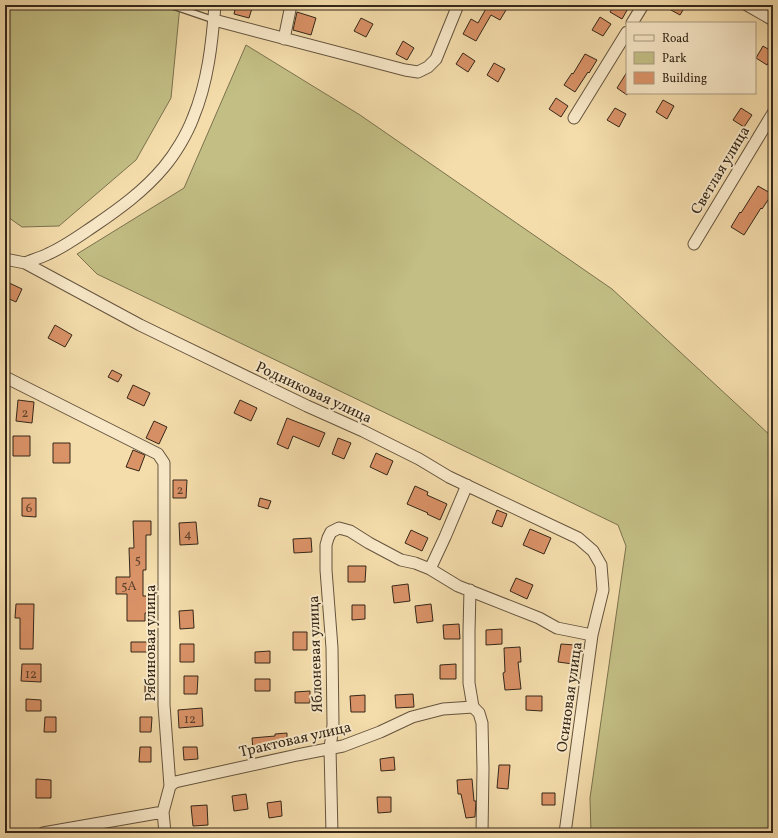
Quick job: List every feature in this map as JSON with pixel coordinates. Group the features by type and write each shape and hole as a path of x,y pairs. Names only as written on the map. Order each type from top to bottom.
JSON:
{"street":[{"path":"25,263 49,254 75,239 112,214 132,198 164,167 178,148 193,119 202,94 209,59 215,5"},
{"path":"284,39 291,5"},
{"path":"214,20 418,72 428,67 436,59 458,5"},
{"path":"633,22 643,5"},
{"path":"747,5 773,20"},
{"path":"574,118 626,34"},
{"name":"Светлая улица","path":"694,244 773,112"},
{"name":"Родниковая улица","path":"5,259 25,263 140,325 362,431 419,459 449,477 578,538 593,551 601,565"},
{"name":"Рябиновая улица","path":"5,377 158,454 164,463 164,705 170,786 163,812 165,833"},
{"path":"467,485 430,569 458,586 539,618 557,628 592,635"},
{"name":"Яблоневая улица","path":"332,833 330,748 333,726 332,648 326,570 326,545 328,538 331,532 339,528 350,531 401,560 430,569"},
{"name":"Осиновая улица","path":"565,833 592,635 603,590 601,565"},
{"path":"470,590 469,683 473,707 479,713 482,723 482,833"},
{"name":"Трактовая улица","path":"170,786 175,782 343,746 380,732 412,717 443,709 473,707"},
{"path":"43,833 163,812"}],"lane":[{"path":"170,5 214,20"}],"green space":[{"path":"5,5 180,5 171,98 136,160 59,226 22,227 5,215"},
{"path":"246,45 360,115 612,289 773,437 773,833 591,833 590,798 626,546 618,525 97,274 77,254 184,188"}],"building":[{"path":"236,5 253,5 249,18 234,14"},
{"path":"488,5 509,5 500,20 491,15 476,41 463,34 471,19 478,23"},
{"path":"614,5 630,5 622,19 610,12"},
{"path":"662,5 686,5 680,15"},
{"path":"297,12 316,18 311,35 293,30"},
{"path":"600,17 611,24 603,36 592,30"},
{"path":"361,18 373,24 366,37 354,31"},
{"path":"403,41 414,48 407,60 396,54"},
{"path":"763,46 773,52 773,55 767,65 756,58"},
{"path":"463,53 475,61 468,72 456,64"},
{"path":"585,54 597,60 575,92 564,85 572,73 573,74"},
{"path":"494,63 505,69 498,82 487,75"},
{"path":"626,74 627,95 617,88"},
{"path":"556,98 568,106 561,117 549,109"},
{"path":"663,100 674,106 667,119 656,112"},
{"path":"615,108 626,114 619,127 607,120"},
{"path":"741,108 752,115 744,127 733,120"},
{"path":"758,186 772,194 744,235 731,227"},
{"path":"5,281 22,289 16,302 5,297"},
{"path":"55,325 72,335 65,347 48,338"},
{"path":"112,370 122,375 118,382 108,377"},
{"path":"133,385 150,393 144,406 127,398"},
{"path":"18,400 34,402 32,423 16,421"},
{"path":"240,400 257,408 251,421 234,413"},
{"path":"287,418 325,433 319,447 293,436 288,449 277,444"},
{"path":"154,421 167,427 159,444 146,438"},
{"path":"13,436 30,436 30,456 13,456"},
{"path":"338,438 351,443 344,459 332,454"},
{"path":"53,443 70,443 70,463 53,463"},
{"path":"133,450 145,455 139,471 126,467"},
{"path":"376,453 393,461 387,475 370,467"},
{"path":"173,480 187,480 186,498 173,498"},
{"path":"415,486 428,492 427,495 447,504 440,520 407,504"},
{"path":"22,498 36,498 36,517 22,516"},
{"path":"260,498 271,501 268,509 258,506"},
{"path":"497,510 507,514 502,527 492,523"},
{"path":"133,521 151,521 151,535 146,535 146,570 143,570 143,596 151,596 151,613 145,613 145,621 127,621 127,594 116,594 116,577 130,577 129,548 134,548"},
{"path":"196,522 198,544 180,545 179,523"},
{"path":"530,529 551,538 544,554 523,545"},
{"path":"411,530 428,538 422,551 405,543"},
{"path":"311,538 312,552 294,553 293,539"},
{"path":"348,566 366,566 365,582 348,582"},
{"path":"516,578 533,585 527,599 510,591"},
{"path":"408,584 410,601 394,603 392,586"},
{"path":"16,604 34,604 33,649 20,649 20,618 15,618"},
{"path":"431,604 433,621 417,623 415,606"},
{"path":"352,605 365,605 365,619 352,620"},
{"path":"193,610 194,628 180,629 179,611"},
{"path":"459,624 460,639 444,639 443,625"},
{"path":"502,629 502,644 486,645 486,630"},
{"path":"293,632 307,632 307,650 293,650"},
{"path":"131,642 148,642 148,652 131,652"},
{"path":"180,644 194,644 194,662 180,662"},
{"path":"561,644 575,645 573,664 558,662"},
{"path":"520,647 521,662 518,662 521,689 505,690 503,673 505,672 504,648"},
{"path":"270,651 270,663 255,663 255,652"},
{"path":"22,664 41,664 41,682 21,681"},
{"path":"456,664 456,679 440,679 440,665"},
{"path":"184,676 198,676 197,694 184,694"},
{"path":"255,679 270,679 270,691 255,691"},
{"path":"145,682 155,682 154,698 145,697"},
{"path":"310,691 310,703 295,703 295,692"},
{"path":"413,694 414,707 396,708 395,695"},
{"path":"365,695 365,712 351,712 350,696"},
{"path":"526,696 542,696 542,711 526,710"},
{"path":"26,699 41,700 41,711 26,711"},
{"path":"202,708 203,726 179,728 178,710"},
{"path":"45,717 56,717 56,732 44,732"},
{"path":"140,717 152,717 151,732 140,732"},
{"path":"287,733 287,746 265,747 265,750 253,750 252,738 275,736 275,734"},
{"path":"140,747 151,747 151,762 139,762"},
{"path":"183,747 197,747 198,759 184,760"},
{"path":"394,757 395,770 381,771 380,759"},
{"path":"499,765 510,765 508,789 497,788"},
{"path":"36,779 51,780 51,798 36,798"},
{"path":"472,779 474,801 476,801 475,817 466,818 461,794 458,794 457,780"},
{"path":"542,793 555,793 555,805 542,805"},
{"path":"246,794 248,809 234,811 232,796"},
{"path":"377,797 391,797 391,812 378,813"},
{"path":"281,801 282,816 269,818 267,803"},
{"path":"207,805 208,825 193,826 191,806"}]}
